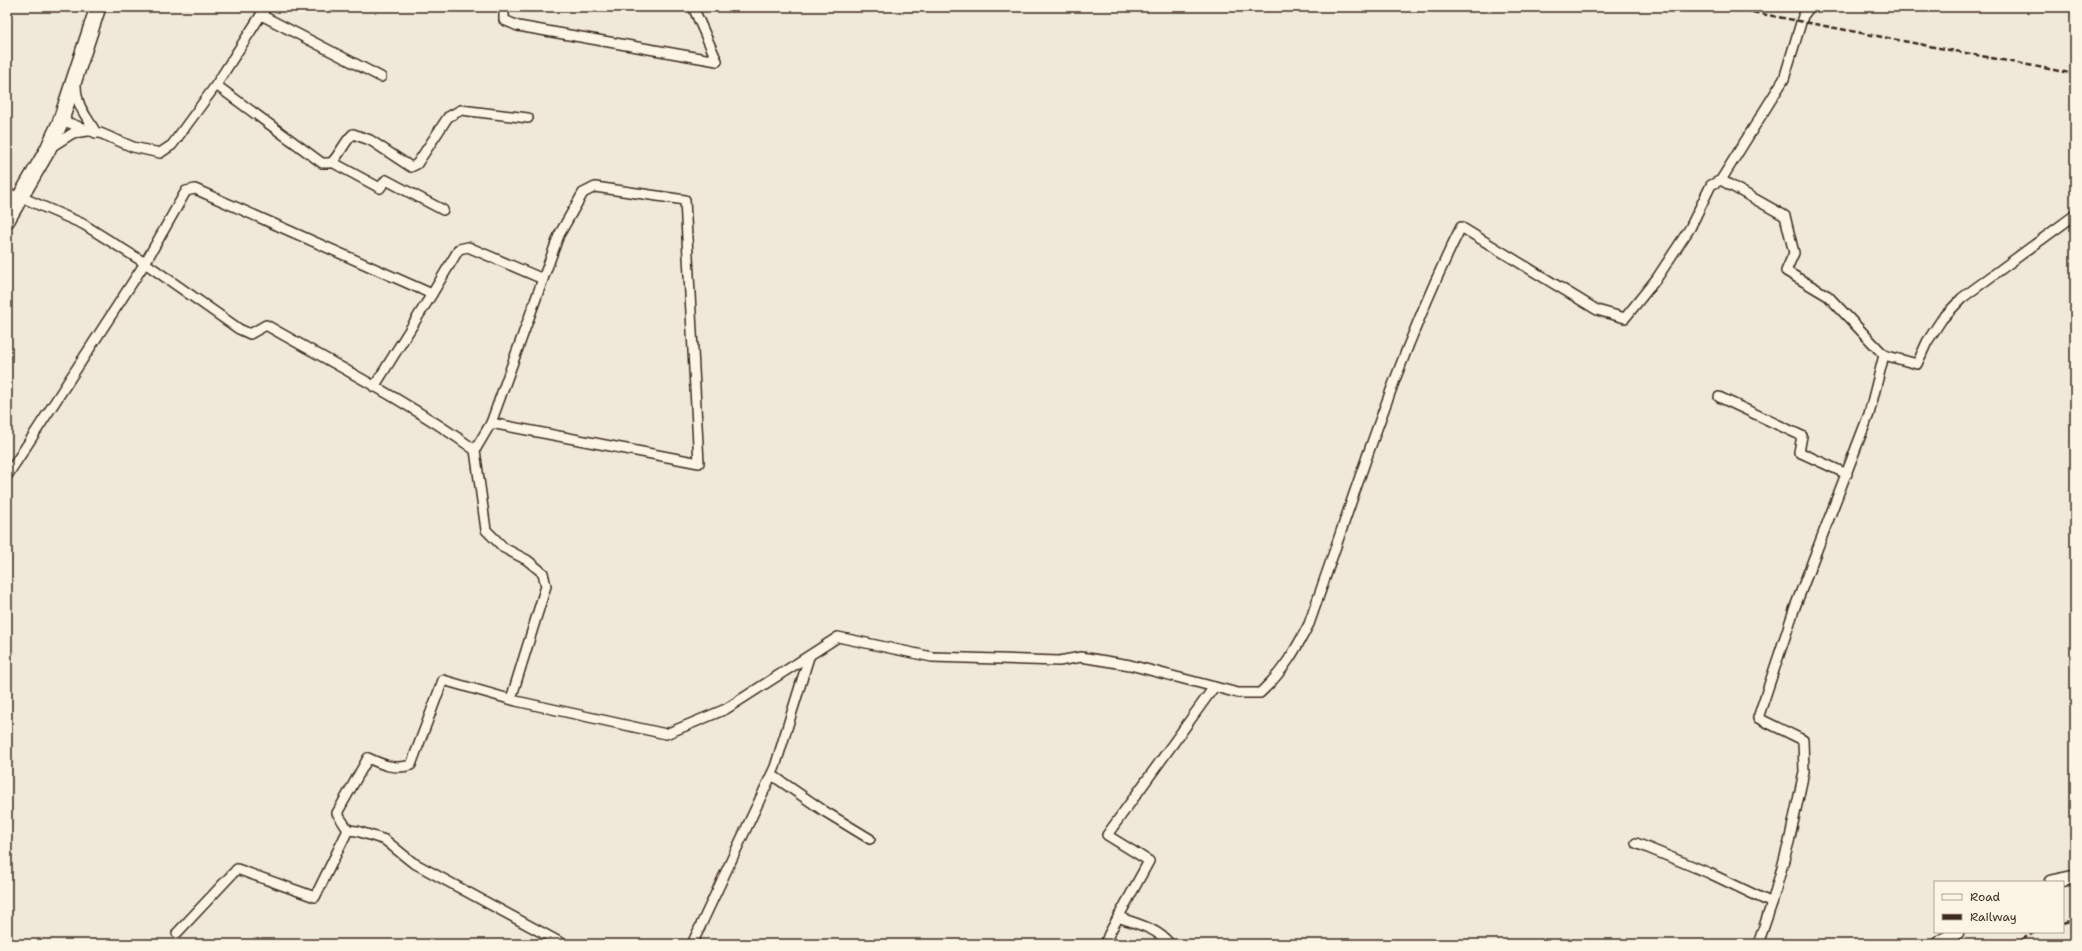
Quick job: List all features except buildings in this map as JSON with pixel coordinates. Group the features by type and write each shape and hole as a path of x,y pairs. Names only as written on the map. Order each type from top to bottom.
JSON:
{"main road":[{"path":"7,220 11,197 50,124 87,7"},
{"path":"11,197 46,151 61,120 98,7"}],"street":[{"path":"504,7 504,20 518,26 716,61 693,7"},
{"path":"348,830 337,813 368,758 384,766 402,768 411,764 443,680 511,699 666,734 726,709 838,637 932,657 1059,661 1081,657 1130,666 1238,694 1260,693 1278,676 1297,648 1309,624 1390,394 1436,277 1461,227 1597,310 1625,318 1657,278 1690,228 1711,185 1721,180 1784,79 1803,16 1810,7"},
{"path":"61,120 100,133 133,147 160,152 172,145 216,85 264,11 381,77"},
{"path":"75,79 77,99 82,112 90,121 94,132"},
{"path":"216,85 322,163 332,162 380,188 386,180 443,210"},
{"path":"332,162 354,134 370,140 411,167 417,164 448,118 461,110 528,118"},
{"path":"46,151 74,133 94,132"},
{"path":"1721,180 1785,216 1794,253 1786,271 1828,296 1884,355 1917,364 1927,342 1942,319 1962,298 2075,215"},
{"path":"491,422 699,463 685,200 595,187 583,193 559,235 491,422 475,450 486,530 504,548 528,560 543,573 546,586 511,699"},
{"path":"7,476 145,263 186,191 195,189 432,294"},
{"path":"11,197 83,224 145,263 240,329 250,334 266,325 374,387 455,436 475,450"},
{"path":"374,387 459,249 468,247 543,279"},
{"path":"1758,944 1772,903 1804,772 1803,740 1758,718 1795,607 1869,414 1884,355"},
{"path":"1719,397 1802,436 1800,452 1847,474"},
{"path":"692,944 772,775 809,657"},
{"path":"1105,944 1149,861 1107,835 1214,687"},
{"path":"772,775 824,811 870,839"},
{"path":"177,933 237,869 315,897 348,830"},
{"path":"348,830 357,831 385,840 412,862 563,944"},
{"path":"1636,843 1709,873 1772,903"},
{"path":"2056,881 2075,877"},
{"path":"1118,917 1152,928 1164,936 1170,944"},
{"path":"1938,944 1954,933"}],"railway":[{"path":"1726,7 2075,74"},
{"path":"2064,923 2075,919"},
{"path":"2014,944 2033,933"}]}
